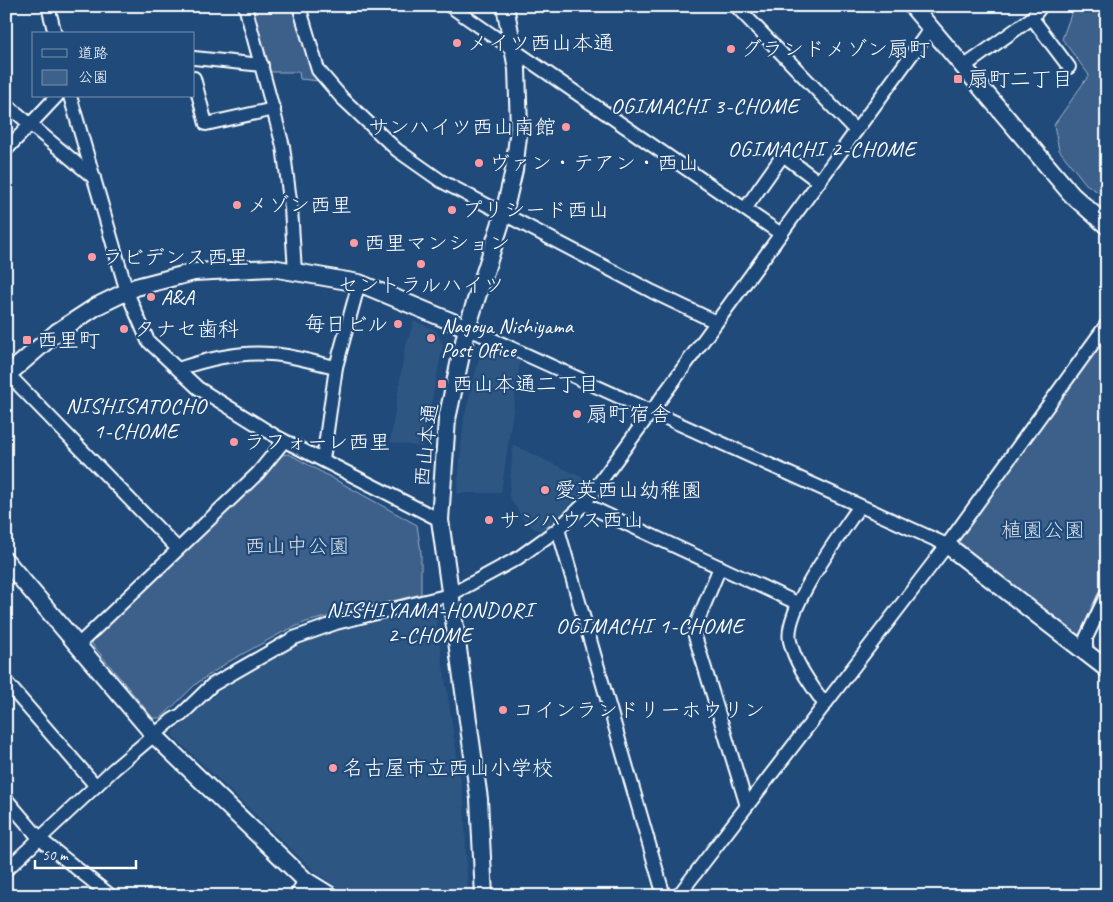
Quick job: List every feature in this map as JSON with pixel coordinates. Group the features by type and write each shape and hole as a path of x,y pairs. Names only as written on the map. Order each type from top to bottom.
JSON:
{"street":[{"path":"48,6 54,32"},
{"path":"245,6 283,146 291,208 295,272"},
{"path":"299,6 318,70 342,98 397,150 441,181 653,292 716,322"},
{"path":"450,6 781,234"},
{"name":"西山本通","path":"484,896 479,799 440,520 447,419 467,328 504,213 514,170 519,128 517,69 505,6"},
{"path":"736,6 856,131"},
{"path":"912,6 962,68 1072,195 1107,226"},
{"path":"962,68 1037,10 1069,67"},
{"path":"6,870 96,786 212,685 294,638 336,623 450,595 518,558 558,529 584,504 650,410 931,28"},
{"path":"195,58 262,65"},
{"path":"195,82 206,124 274,108"},
{"path":"6,150 55,98"},
{"path":"71,98 126,292 148,341 198,388 284,440 440,520"},
{"path":"6,104 94,178"},
{"path":"745,209 783,155 819,182"},
{"path":"178,548 7,374 57,332 97,306 136,287 194,272 272,268 359,283 467,328 947,546 1107,669"},
{"path":"323,460 336,367 359,283"},
{"path":"678,896 947,546 1107,324"},
{"path":"178,369 200,361 232,356 271,354 336,367"},
{"path":"78,645 258,473 284,440"},
{"path":"584,504 797,603"},
{"path":"825,705 806,676 789,640 797,603 859,507"},
{"path":"558,529 664,896"},
{"path":"6,561 155,736 305,880 331,896"},
{"path":"720,567 698,620 695,636 747,806"},
{"path":"1086,653 1086,638 1107,594"},
{"path":"6,682 96,786"},
{"path":"6,799 40,839 111,896"},
{"path":"296,896 305,880"}],"shaded area":[{"path":"414,321 436,330 443,345 429,415 427,414 422,447 390,442 405,348"},
{"path":"488,346 520,362 501,493 457,493 464,418 482,347"},
{"name":"愛英西山幼稚園","path":"513,445 590,481 546,533 533,528 523,519 509,496"},
{"name":"名古屋市立西山小学校","path":"425,604 435,612 464,802 468,896 351,896 316,873 172,735 173,732 223,688 222,686 319,630"}],"green space":[{"path":"252,6 293,6 310,67 319,81 300,79 299,72 270,72"},
{"path":"1074,6 1107,6 1107,198 1086,184 1059,150 1054,125 1089,75 1062,39"},
{"name":"植園公園","path":"1107,336 1107,573 1079,636 958,545 958,539"},
{"name":"西山中公園","path":"289,454 417,525 421,552 421,594 306,622 283,632 228,662 196,684 161,718 153,718 92,644 92,638 282,455"}],"place":[{"name":"メイツ西山本通","path":"457,43"},
{"name":"グランドメゾン扇町","path":"731,49"},
{"name":"扇町二丁目","path":"958,79"},
{"name":"サンハイツ西山南館","path":"566,127"},
{"name":"ヴァン・テアン・西山","path":"479,163"},
{"name":"メゾン西里","path":"237,205"},
{"name":"プリシード西山","path":"452,210"},
{"name":"西里マンション","path":"354,243"},
{"name":"ラビデンス西里","path":"92,257"},
{"name":"セントラルハイツ","path":"421,264"},
{"name":"A&A","path":"151,297"},
{"name":"毎日ビル","path":"398,324"},
{"name":"タナセ歯科","path":"124,329"},
{"name":"Nagoya Nishiyama Post Office","path":"431,338"},
{"name":"西里町","path":"27,340"},
{"name":"西山本通二丁目","path":"442,384"},
{"name":"扇町宿舎","path":"577,414"},
{"name":"ラフォーレ西里","path":"234,442"},
{"name":"愛英西山幼稚園","path":"545,490"},
{"name":"サンハウス西山","path":"489,520"},
{"name":"コインランドリーホウリン","path":"503,710"},
{"name":"名古屋市立西山小学校","path":"333,768"}],"district":[{"name":"OGIMACHI 3-CHOME","path":"705,105"},
{"name":"OGIMACHI 2-CHOME","path":"822,148"},
{"name":"NISHISATOCHO 1-CHOME","path":"136,418"},
{"name":"NISHIYAMA-HONDORI 2-CHOME","path":"430,622"},
{"name":"OGIMACHI 1-CHOME","path":"650,625"}]}
